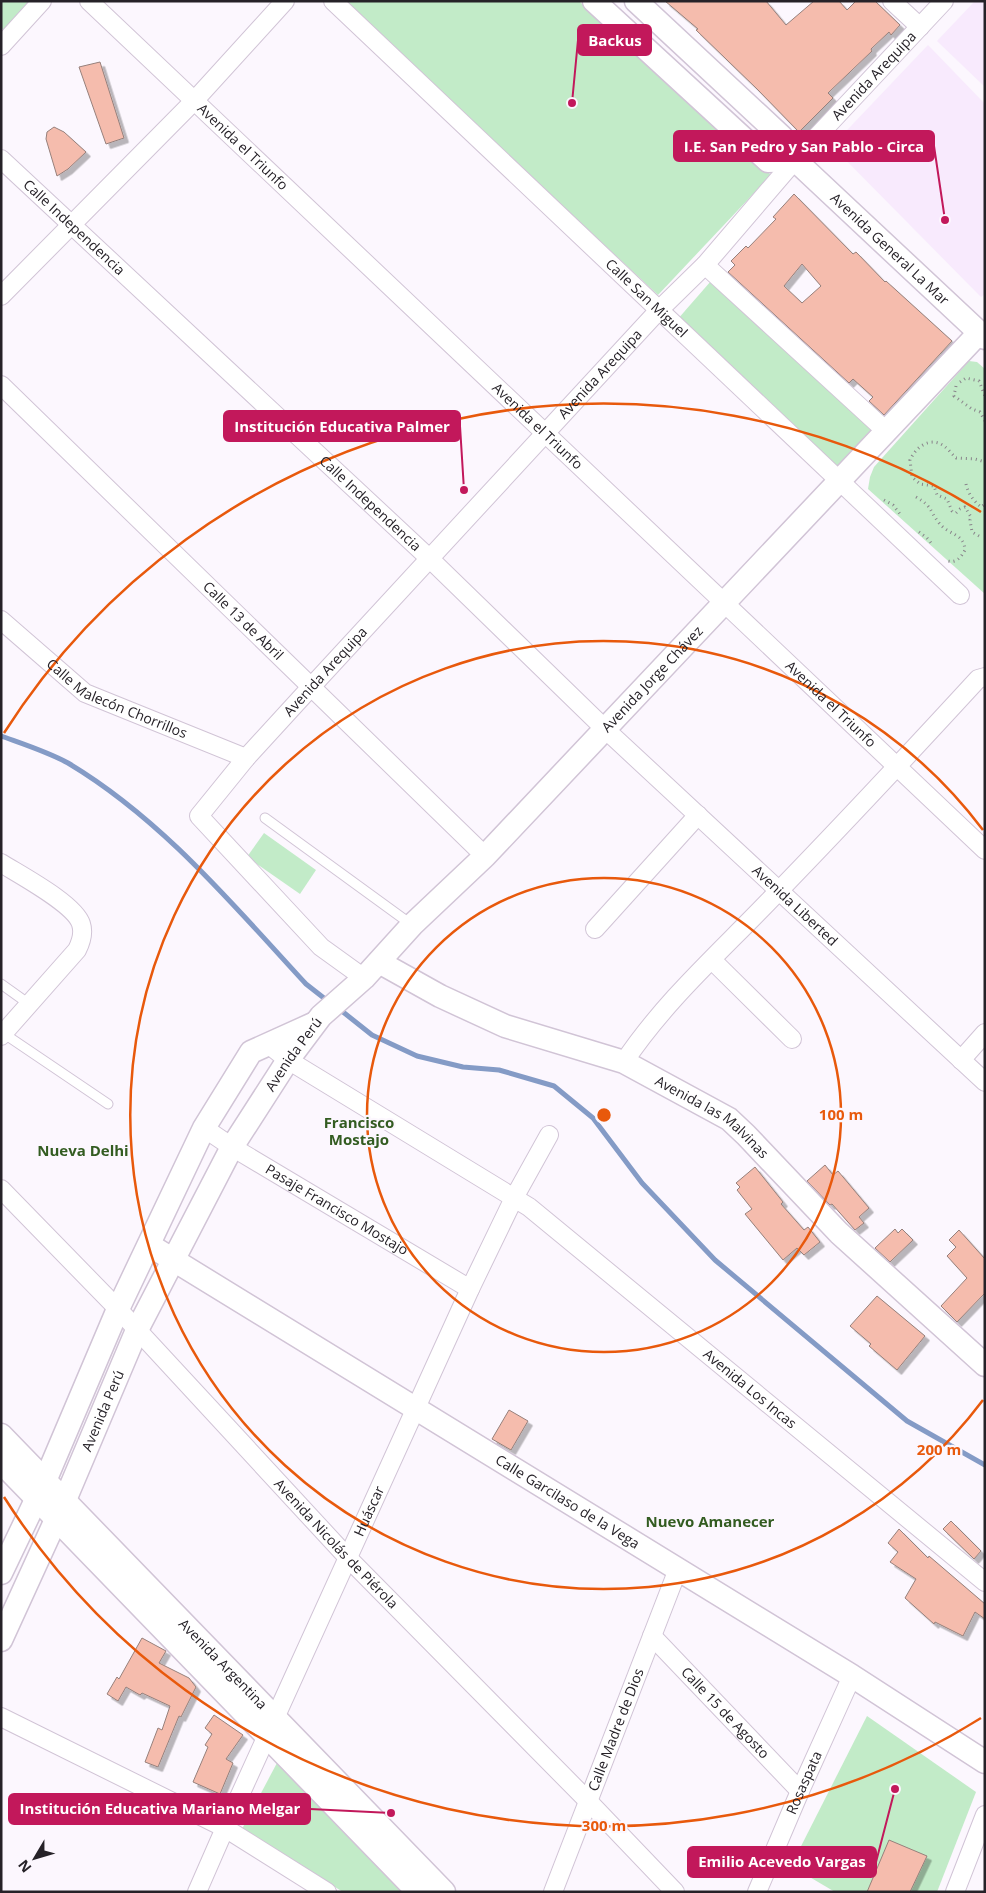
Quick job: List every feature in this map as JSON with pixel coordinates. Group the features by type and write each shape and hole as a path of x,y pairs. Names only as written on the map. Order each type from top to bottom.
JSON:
{"street":[{"path":"1,46 42,1"},
{"name":"Avenida el Triunfo","path":"89,1 985,850"},
{"path":"1,296 194,101 285,1"},
{"name":"Calle San Miguel","path":"333,1 960,595"},
{"path":"594,1 768,161 795,160"},
{"name":"Avenida General La Mar","path":"636,1 782,137 795,160 983,333"},
{"path":"892,1 920,27"},
{"name":"Avenida Arequipa","path":"366,975 321,947 198,816 246,758 310,687 659,310 705,265 795,160 944,1"},
{"name":"Calle Independencia","path":"1,159 430,558 605,729"},
{"path":"705,265 886,431"},
{"name":"Avenida Jorge Chávez","path":"318,1020 366,975 412,925 485,856 886,431 983,333"},
{"name":"Calle 13 de Abril","path":"1,385 485,856"},
{"name":"Calle Malecón Chorrillos","path":"1,620 85,693 246,758"},
{"path":"624,1062 644,1032 679,993 780,890 978,679 985,677"},
{"name":"Avenida Liberted","path":"605,729 985,1082"},
{"path":"595,929 698,815"},
{"path":"1,863 70,907 81,923 81,942 77,950 2,1035"},
{"path":"712,960 792,1038"},
{"name":"Avenida las Malvinas","path":"366,975 440,996 505,1026 624,1062 729,1119 839,1233 985,1365"},
{"name":"Avenida Perú","path":"1,1573 41,1489 118,1309 204,1128 251,1052 318,1020"},
{"name":"Avenida Perú","path":"1,1640 137,1330 232,1147 288,1060 318,1020"},
{"path":"961,1060 985,1033"},
{"name":"Avenida Los Incas","path":"268,1044 288,1060 529,1207 985,1582"},
{"name":"Pasaje Francisco Mostajo","path":"204,1128 232,1147 470,1289"},
{"name":"Huáscar","path":"197,1892 470,1289 514,1198 549,1135"},
{"name":"Avenida Nicolás de Piérola","path":"1,1189 118,1309 348,1559 588,1801 675,1892"},
{"name":"Calle Garcilaso de la Vega","path":"149,1245 852,1676 985,1762"},
{"name":"Avenida Argentina","path":"1,1435 41,1489 271,1727 444,1892"},
{"name":"Avenida Argentina","path":"1,1462 41,1489"},
{"name":"Calle Madre de Dios","path":"553,1892 678,1569"},
{"name":"Calle 15 de Agosto","path":"652,1636 800,1791"},
{"name":"Rosaspata","path":"757,1892 852,1676"},
{"path":"1,1717 225,1828 327,1892"},
{"name":"Avenida Argentina","path":"271,1727 418,1892"},
{"path":"955,1892 985,1815"}],"lane":[{"path":"265,818 412,925"},
{"path":"1,984 29,1004"},
{"path":"2,1035 108,1104"}],"path":[{"path":"985,396 979,381 966,378 955,388 954,396 972,409 980,412 985,421"},
{"path":"979,536 972,532 971,517 966,507 956,513 952,511 947,499 937,495 934,486 920,484 912,477 910,460 917,447 929,442 943,445 956,458 976,459 985,462"},
{"path":"966,484 967,491 977,504 981,507 985,504"},
{"path":"916,497 927,503 939,523 947,531 958,535 965,544 965,550 958,560 946,561"},
{"path":"879,498 893,505 902,518"},
{"path":"914,528 927,538 933,546"}],"shaded area":[{"path":"975,1 985,1 985,87 937,41"},
{"path":"928,45 985,104 985,294 981,297 832,146"}],"green space":[{"path":"1,1 34,1 5,31 1,28"},
{"path":"343,1 579,1 771,175 658,295"},
{"path":"711,281 874,427 835,469 677,320"},
{"path":"969,361 977,362 985,369 985,594 868,489 874,467"},
{"path":"264,833 316,870 300,894 247,857"},
{"path":"867,1716 976,1792 937,1892 835,1892 791,1866"},
{"path":"278,1761 408,1892 343,1892 242,1829"}],"building":[{"path":"665,1 766,1 786,25 814,1 839,1 847,10 856,1 875,1 900,25 891,35 889,32 871,49 872,51 828,93 833,98 799,132 696,30 698,29"},
{"path":"100,62 124,138 106,144 79,67"},
{"path":"54,127 64,132 86,152 68,169 57,176 46,139 47,132"},
{"path":"794,194 853,254 856,252 885,282 952,341 884,415 869,401 873,397 853,379 849,383 728,272 735,265 731,261 746,246 748,248 776,219 773,217","holes":["802,264 821,286 802,303 784,286"]},
{"path":"825,1165 833,1175 838,1171 869,1208 859,1217 864,1223 855,1230 832,1204 830,1205 807,1181"},
{"path":"755,1167 783,1202 781,1204 804,1230 808,1227 820,1242 804,1255 797,1248 783,1260 745,1214 752,1209 737,1190 740,1187 736,1183"},
{"path":"895,1229 898,1233 902,1229 913,1240 890,1262 875,1248"},
{"path":"959,1230 985,1259 985,1293 957,1322 941,1306 967,1278 947,1256 956,1247 949,1240"},
{"path":"877,1296 925,1336 897,1370 869,1346 871,1344 850,1326"},
{"path":"509,1410 528,1421 511,1450 492,1439"},
{"path":"951,1521 981,1551 974,1559 943,1529"},
{"path":"899,1529 928,1558 929,1556 985,1604 985,1619 975,1612 963,1636 935,1622 934,1624 905,1598 916,1579 890,1562 898,1552 888,1543"},
{"path":"142,1638 166,1651 159,1663 189,1678 196,1687 181,1717 179,1716 158,1767 145,1762 158,1728 162,1730 170,1706 142,1693 140,1695 126,1687 118,1701 107,1694 117,1677 119,1679"},
{"path":"214,1715 243,1735 226,1759 233,1763 220,1794 193,1782 208,1747 205,1745 212,1734 205,1728"},
{"path":"889,1840 927,1856 910,1892 867,1892"}],"waterway":[{"path":"1,736 68,763 102,785 135,810 195,865 306,984 329,1002"},
{"path":"338,1008 372,1035 417,1056 463,1067 499,1070 554,1086 593,1118 642,1183 715,1260 907,1421 985,1465"}],"place":[{"name":"Backus","path":"572,103"},
{"name":"I.E. San Pedro y San Pablo - Circa","path":"945,220"},
{"name":"Institución Educativa Palmer","path":"464,490"},
{"name":"Emilio Acevedo Vargas","path":"895,1789"},
{"name":"Institución Educativa Mariano Melgar","path":"391,1813"}],"district":[{"name":"Francisco Mostajo","path":"359,1132"},
{"name":"Nueva Delhi","path":"83,1151"},
{"name":"Nuevo Amanecer","path":"710,1522"}]}
